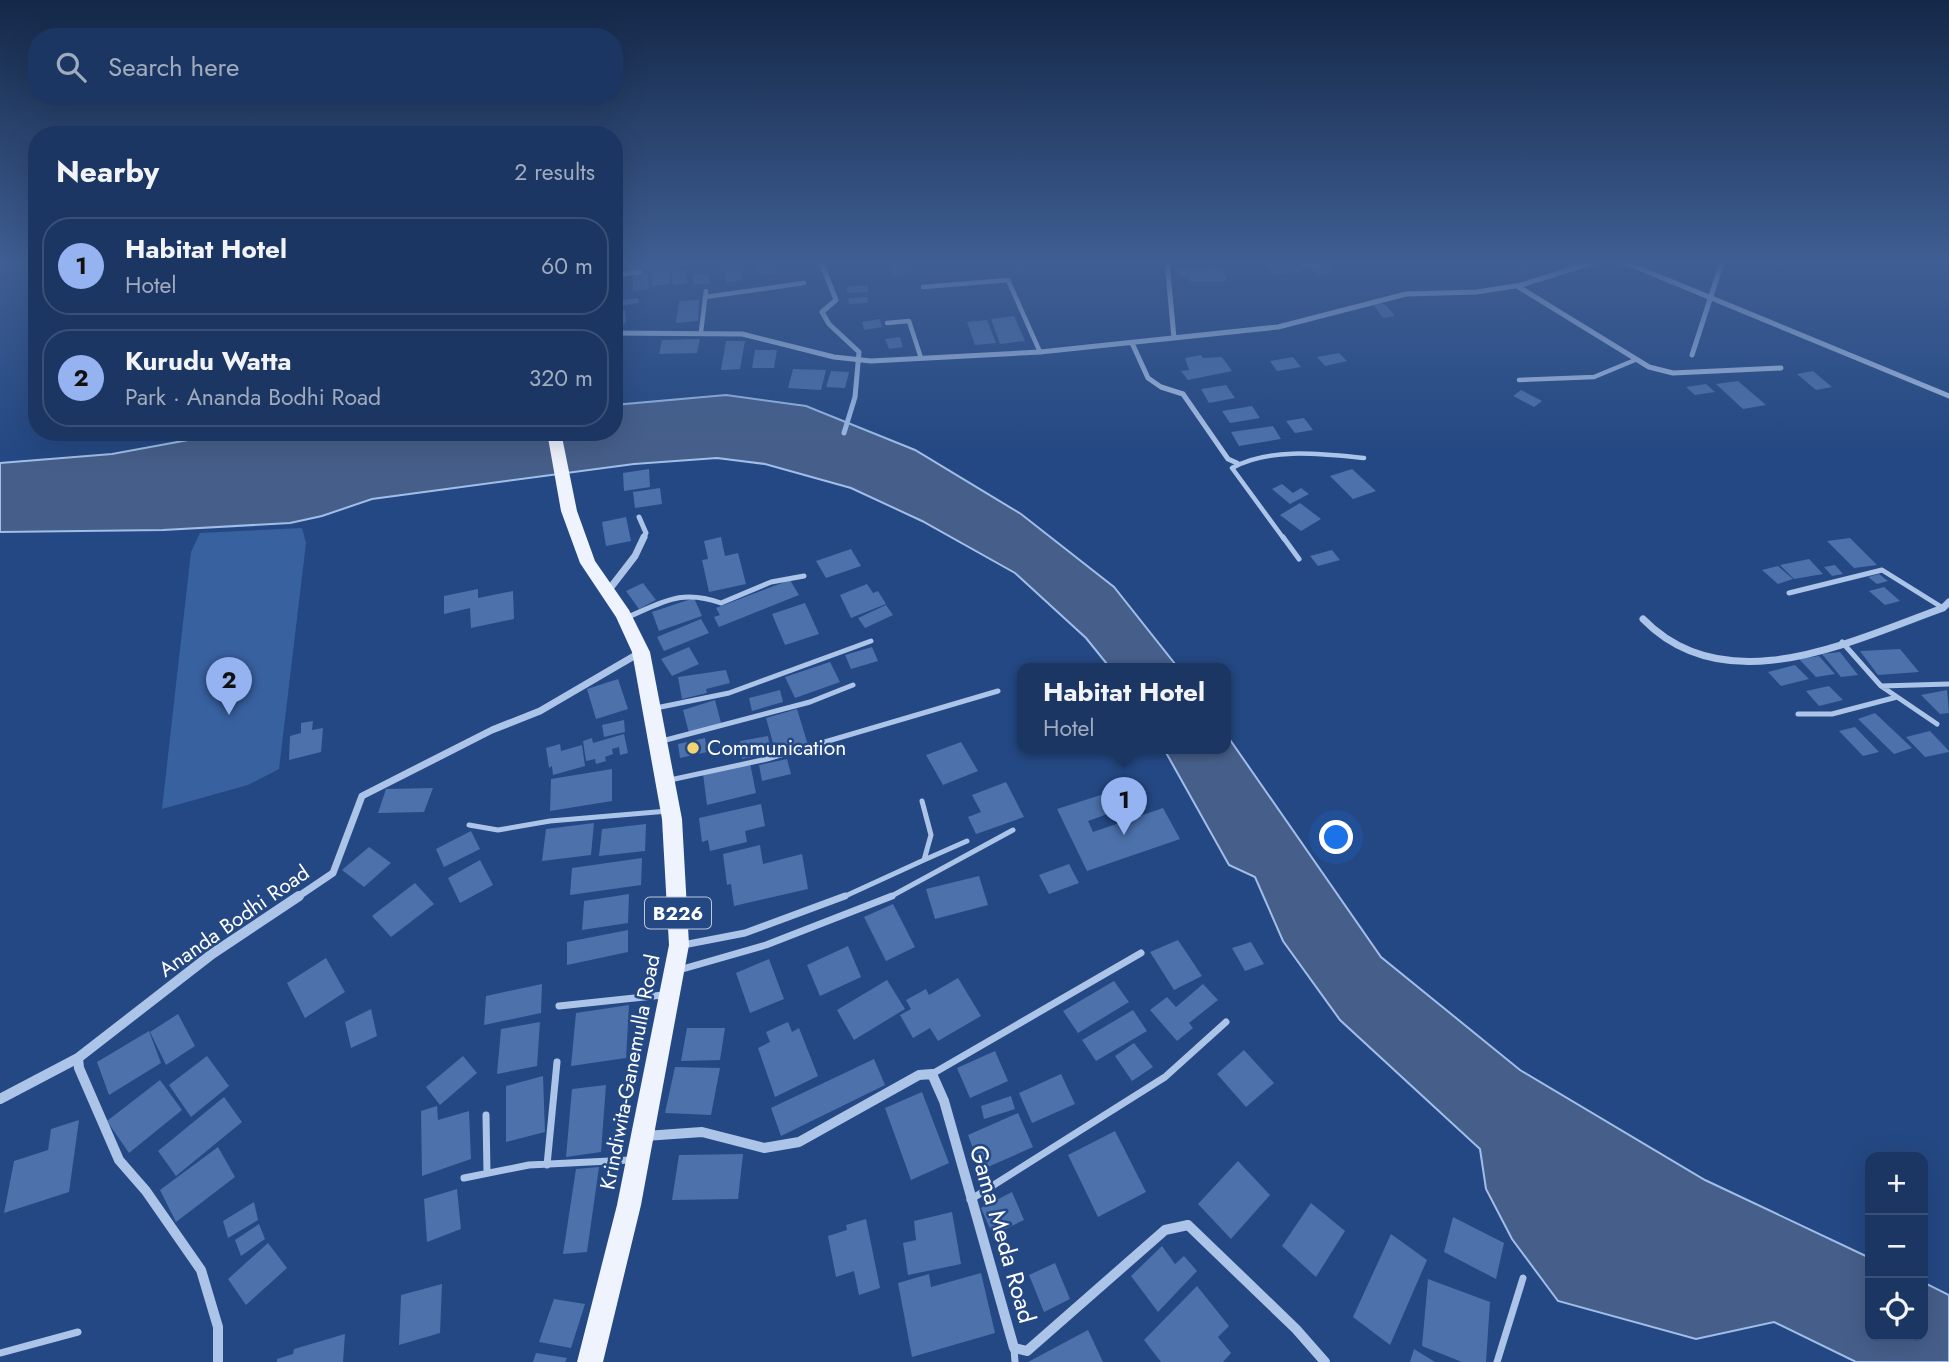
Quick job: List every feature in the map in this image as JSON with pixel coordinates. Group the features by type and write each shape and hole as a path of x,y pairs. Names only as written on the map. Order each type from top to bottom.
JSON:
{"main road":[{"name":"Krindiwita-Ganemulla Road","path":"556,441 569,511 588,563 625,618 641,652 667,780 679,945 637,1160 590,1362"}],"street":[{"path":"1173,326 1174,338"},
{"path":"623,333 701,332 766,337 856,360 871,361 1040,352 1284,326"},
{"path":"1580,326 1635,360 1673,373 1781,368"},
{"path":"1779,326 1949,396"},
{"path":"1132,343 1142,374 1158,389 1183,394 1228,459 1237,463"},
{"path":"608,592 635,556 646,533 639,517"},
{"path":"1643,619 1654,633 1673,643 1712,656 1750,663 1771,661 1842,642 1947,605"},
{"name":"Ananda Bodhi Road","path":"0,1099 78,1058 212,954 333,873 362,796 492,730 540,711 641,652"},
{"path":"78,1058 79,1068 119,1160 146,1191 201,1270 218,1327 218,1362"},
{"path":"641,1137 702,1132 730,1137 764,1148 799,1142 919,1075 932,1074"},
{"name":"Gama Meda Road","path":"932,1074 944,1101 1014,1349 1027,1351 1165,1230 1188,1225 1296,1329 1325,1362"}],"lane":[{"path":"701,332 702,326"},
{"path":"910,326 921,358"},
{"path":"1028,326 1040,352"},
{"path":"1519,380 1577,381 1617,370 1635,360"},
{"path":"1299,559 1232,468 1237,463 1327,455 1364,458"},
{"path":"1789,593 1882,570 1947,605"},
{"path":"625,618 681,597 696,594 721,603 771,582 804,576"},
{"path":"653,708 729,693 871,641"},
{"path":"1842,642 1881,685 1937,724"},
{"path":"1881,685 1949,684"},
{"path":"659,742 810,702 853,685"},
{"path":"667,780 816,746 998,691"},
{"path":"1798,714 1832,714 1896,697"},
{"path":"922,801 931,835 924,860"},
{"path":"468,825 498,830 550,821 671,811"},
{"path":"676,971 743,955 858,912 1013,830"},
{"path":"679,945 716,941 757,930 831,902 967,841"},
{"path":"932,1074 1141,953"},
{"path":"559,1006 670,994"},
{"path":"970,1200 1165,1077 1226,1022"},
{"path":"547,1164 557,1062"},
{"path":"486,1115 487,1173"},
{"path":"464,1178 547,1164 637,1160"},
{"path":"1497,1362 1523,1278"},
{"path":"0,1353 78,1332"},
{"path":"1014,1349 1015,1362"}],"shaded area":[{"path":"726,395 806,406 915,450 1021,514 1114,587 1174,663 1106,663 1086,638 1015,573 922,521 851,488 765,464 717,458 634,464 372,499 322,516 290,523 163,530 0,532 0,463 112,454 183,441 623,441 623,404"},
{"path":"302,528 306,543 279,769 248,785 162,809 191,552 200,533"},
{"path":"1231,741 1381,957 1520,1070 1705,1180 1865,1256 1865,1341 1928,1341 1928,1284 1949,1295 1949,1362 1856,1362 1774,1322 1696,1339 1558,1301 1512,1239 1486,1189 1480,1149 1340,1020 1283,941 1255,877 1229,865 1167,754 1231,754"}],"building":[{"path":"863,326 882,327 864,330"},
{"path":"968,326 989,326 996,343 975,345"},
{"path":"993,326 1018,326 1025,341 1000,344"},
{"path":"900,337 903,347 889,349 885,339"},
{"path":"700,339 697,353 659,354 662,340"},
{"path":"726,341 745,341 740,369 721,370"},
{"path":"755,350 777,350 774,368 752,368"},
{"path":"1339,353 1347,361 1325,366 1317,357"},
{"path":"1201,355 1203,358 1222,357 1232,371 1188,380 1181,371 1189,370 1185,358"},
{"path":"1293,357 1301,367 1277,371 1270,361"},
{"path":"793,369 826,370 821,390 788,388"},
{"path":"831,371 849,372 845,388 826,387"},
{"path":"1813,371 1832,387 1816,390 1797,374"},
{"path":"1738,381 1766,405 1743,409 1716,384"},
{"path":"1706,384 1715,392 1695,395 1686,387"},
{"path":"1226,385 1235,398 1209,403 1201,389"},
{"path":"1521,390 1542,401 1534,407 1513,396"},
{"path":"1252,406 1260,418 1230,423 1222,411"},
{"path":"1304,418 1313,430 1295,433 1286,421"},
{"path":"1273,426 1281,439 1239,446 1231,432"},
{"path":"649,469 650,487 624,491 623,473"},
{"path":"1352,469 1376,491 1353,499 1330,476"},
{"path":"1282,484 1293,493 1301,488 1309,494 1290,504 1272,489"},
{"path":"660,488 662,504 635,508 633,492"},
{"path":"1300,503 1321,519 1301,531 1280,515"},
{"path":"626,517 631,541 606,546 602,522"},
{"path":"721,537 725,556 738,553 746,584 709,592 702,560 708,559 704,541"},
{"path":"1850,538 1877,565 1854,568 1827,541"},
{"path":"851,549 861,566 826,578 816,561"},
{"path":"1332,550 1340,560 1318,566 1310,556"},
{"path":"1809,559 1823,574 1794,579 1780,565"},
{"path":"1835,565 1843,574 1832,576 1824,567"},
{"path":"1778,566 1793,579 1778,584 1762,570"},
{"path":"1879,574 1888,581 1877,584 1868,577"},
{"path":"790,580 799,595 719,627 714,617 720,615 716,608"},
{"path":"643,583 656,600 639,609 626,591"},
{"path":"867,584 873,593 878,591 886,604 851,618 840,595"},
{"path":"1884,587 1900,601 1885,605 1869,591"},
{"path":"478,589 478,598 513,591 514,619 471,628 470,608 444,614 444,596"},
{"path":"694,598 702,616 659,631 652,612"},
{"path":"805,603 819,634 785,645 772,614"},
{"path":"886,605 893,615 865,628 858,618"},
{"path":"701,619 709,633 664,651 657,637"},
{"path":"689,647 699,664 672,676 661,659"},
{"path":"872,647 878,661 851,669 845,655"},
{"path":"1900,649 1919,672 1878,675 1860,651"},
{"path":"1840,652 1858,675 1841,677 1822,654"},
{"path":"1819,656 1835,674 1816,677 1799,659"},
{"path":"830,662 840,682 795,698 785,677"},
{"path":"1795,665 1809,679 1781,686 1768,672"},
{"path":"726,670 730,683 706,689 707,693 682,699 678,677"},
{"path":"618,679 628,709 596,719 587,689"},
{"path":"1829,686 1843,700 1819,706 1806,691"},
{"path":"780,690 783,702 752,711 749,698"},
{"path":"1947,690 1949,713 1940,714 1921,695"},
{"path":"715,700 721,723 689,733 683,710"},
{"path":"797,709 808,745 776,754 766,718"},
{"path":"1875,713 1912,748 1894,754 1858,719"},
{"path":"624,720 625,732 604,737 602,725"},
{"path":"313,721 312,730 323,728 321,752 289,760 290,736 301,733 301,723"},
{"path":"1855,727 1879,752 1863,756 1839,731"},
{"path":"1930,731 1949,752 1925,757 1906,737"},
{"path":"624,734 628,753 620,755 619,747 612,749 613,754 605,757 606,761 596,764 595,759 586,761 583,741 592,738 593,743"},
{"path":"768,736 771,753 742,759 740,741"},
{"name":"Communication","path":"705,738 707,752 680,758 678,744"},
{"path":"961,742 978,771 943,785 926,755"},
{"path":"560,744 561,751 582,745 585,766 553,775 552,766 549,768 546,748"},
{"path":"787,759 791,774 762,781 759,765"},
{"path":"750,763 756,793 707,805 703,774"},
{"path":"612,769 612,801 550,811 551,779"},
{"path":"1006,782 1024,817 976,834 968,817 981,812 972,795"},
{"path":"433,788 424,812 378,813 386,789"},
{"path":"1107,793 1116,811 1088,821 1093,832 1163,808 1180,839 1087,871 1057,809"},
{"path":"761,804 765,826 745,831 747,842 710,851 708,840 702,842 699,818"},
{"path":"594,823 591,855 542,861 546,829"},
{"path":"646,824 645,851 599,856 602,829"},
{"path":"471,831 480,849 444,867 436,849"},
{"path":"760,845 763,864 802,854 808,889 734,906 731,884 727,885 723,854"},
{"path":"369,847 391,863 364,887 342,870"},
{"path":"642,858 641,885 570,895 572,868"},
{"path":"480,860 493,885 460,903 448,878"},
{"path":"1069,864 1079,883 1049,894 1039,875"},
{"path":"979,876 988,905 935,919 926,889"},
{"path":"415,883 434,904 391,937 372,916"},
{"path":"629,894 628,923 582,930 584,901"},
{"path":"893,904 915,947 886,961 864,917"},
{"path":"628,930 628,952 567,965 567,942"},
{"path":"1178,940 1202,976 1174,990 1150,952"},
{"path":"1251,942 1264,964 1245,971 1232,948"},
{"path":"848,946 861,977 820,996 807,965"},
{"path":"326,958 345,992 305,1018 287,983"},
{"path":"769,959 784,999 750,1013 736,973"},
{"path":"958,978 981,1016 938,1041 930,1028 913,1038 900,1015 911,1009 906,1000 926,989 929,995"},
{"path":"887,980 905,1009 854,1040 837,1010"},
{"path":"1114,981 1129,1002 1078,1033 1063,1011"},
{"path":"542,984 541,1013 484,1025 486,996"},
{"path":"1203,984 1218,1000 1189,1023 1193,1028 1177,1041 1150,1010 1167,997 1176,1007"},
{"path":"629,1005 626,1058 571,1066 576,1013"},
{"path":"371,1009 377,1036 351,1048 345,1022"},
{"path":"1133,1010 1147,1031 1096,1061 1082,1040"},
{"path":"178,1014 195,1046 166,1065 150,1032"},
{"path":"540,1022 537,1066 497,1074 501,1029"},
{"path":"788,1022 792,1032 799,1028 818,1076 775,1097 758,1048 770,1042 766,1032"},
{"path":"687,1028 725,1028 720,1060 681,1061"},
{"path":"149,1031 161,1063 109,1095 97,1062"},
{"path":"1134,1043 1153,1067 1132,1081 1115,1056"},
{"path":"1244,1050 1274,1083 1246,1107 1217,1074"},
{"path":"995,1051 1008,1081 970,1098 957,1068"},
{"path":"207,1056 229,1086 191,1117 169,1085"},
{"path":"463,1056 477,1073 440,1105 426,1087"},
{"path":"874,1059 885,1085 781,1136 771,1108"},
{"path":"675,1067 720,1068 711,1115 665,1113"},
{"path":"1061,1074 1075,1104 1032,1123 1019,1093"},
{"path":"543,1076 545,1132 506,1142 506,1086"},
{"path":"160,1080 182,1110 129,1153 107,1121"},
{"path":"606,1085 601,1152 566,1157 572,1089"},
{"path":"922,1092 949,1163 911,1180 885,1108"},
{"path":"1011,1096 1015,1109 984,1119 981,1106"},
{"path":"224,1097 242,1122 176,1176 158,1151"},
{"path":"437,1106 438,1120 469,1111 471,1159 422,1176 421,1111"},
{"path":"1018,1113 1033,1147 981,1170 968,1135"},
{"path":"79,1120 69,1192 4,1213 14,1161 48,1150 51,1129"},
{"path":"1115,1131 1146,1192 1098,1217 1068,1155"},
{"path":"218,1147 235,1177 176,1222 160,1190"},
{"path":"743,1154 738,1199 672,1200 679,1155"},
{"path":"1238,1161 1270,1195 1231,1239 1198,1204"},
{"path":"599,1167 587,1252 563,1254 576,1169"},
{"path":"457,1189 461,1229 427,1242 424,1199"},
{"path":"1012,1192 1024,1220 993,1235 981,1208"},
{"path":"254,1202 258,1220 228,1238 223,1221"},
{"path":"1311,1203 1345,1231 1316,1277 1282,1246"},
{"path":"952,1212 961,1264 908,1275 903,1243 916,1240 914,1221"},
{"path":"1453,1217 1504,1243 1496,1279 1444,1252"},
{"path":"866,1219 880,1288 859,1295 854,1271 836,1277 828,1236 847,1230 846,1225"},
{"path":"259,1224 265,1239 241,1256 235,1240"},
{"path":"1391,1234 1427,1260 1390,1345 1353,1317"},
{"path":"268,1243 287,1268 246,1305 228,1279"},
{"path":"1162,1246 1175,1264 1184,1256 1197,1271 1158,1312 1131,1276"},
{"path":"1055,1263 1070,1299 1044,1312 1029,1275"},
{"path":"981,1273 995,1333 912,1357 898,1283 929,1274 931,1287"},
{"path":"1428,1279 1490,1302 1486,1362 1462,1362 1422,1346"},
{"path":"442,1284 440,1333 399,1345 401,1295"},
{"path":"1197,1286 1229,1326 1218,1337 1231,1353 1223,1362 1161,1362 1144,1340"},
{"path":"554,1299 585,1304 571,1348 539,1342"},
{"path":"1088,1330 1103,1362 1028,1362"},
{"path":"345,1334 343,1362 277,1362 277,1359 293,1354 294,1349"},
{"path":"1414,1349 1435,1362 1410,1362"},
{"path":"536,1353 567,1358 565,1362 533,1362"}],"waterway":[{"path":"831,326 859,352 855,397 844,433"},
{"path":"1692,355 1701,326"}],"place":[{"name":"Kurudu Watta","path":"229,715"},
{"name":"Communication","path":"693,748"},
{"name":"Habitat Hotel","path":"1124,835"}]}
